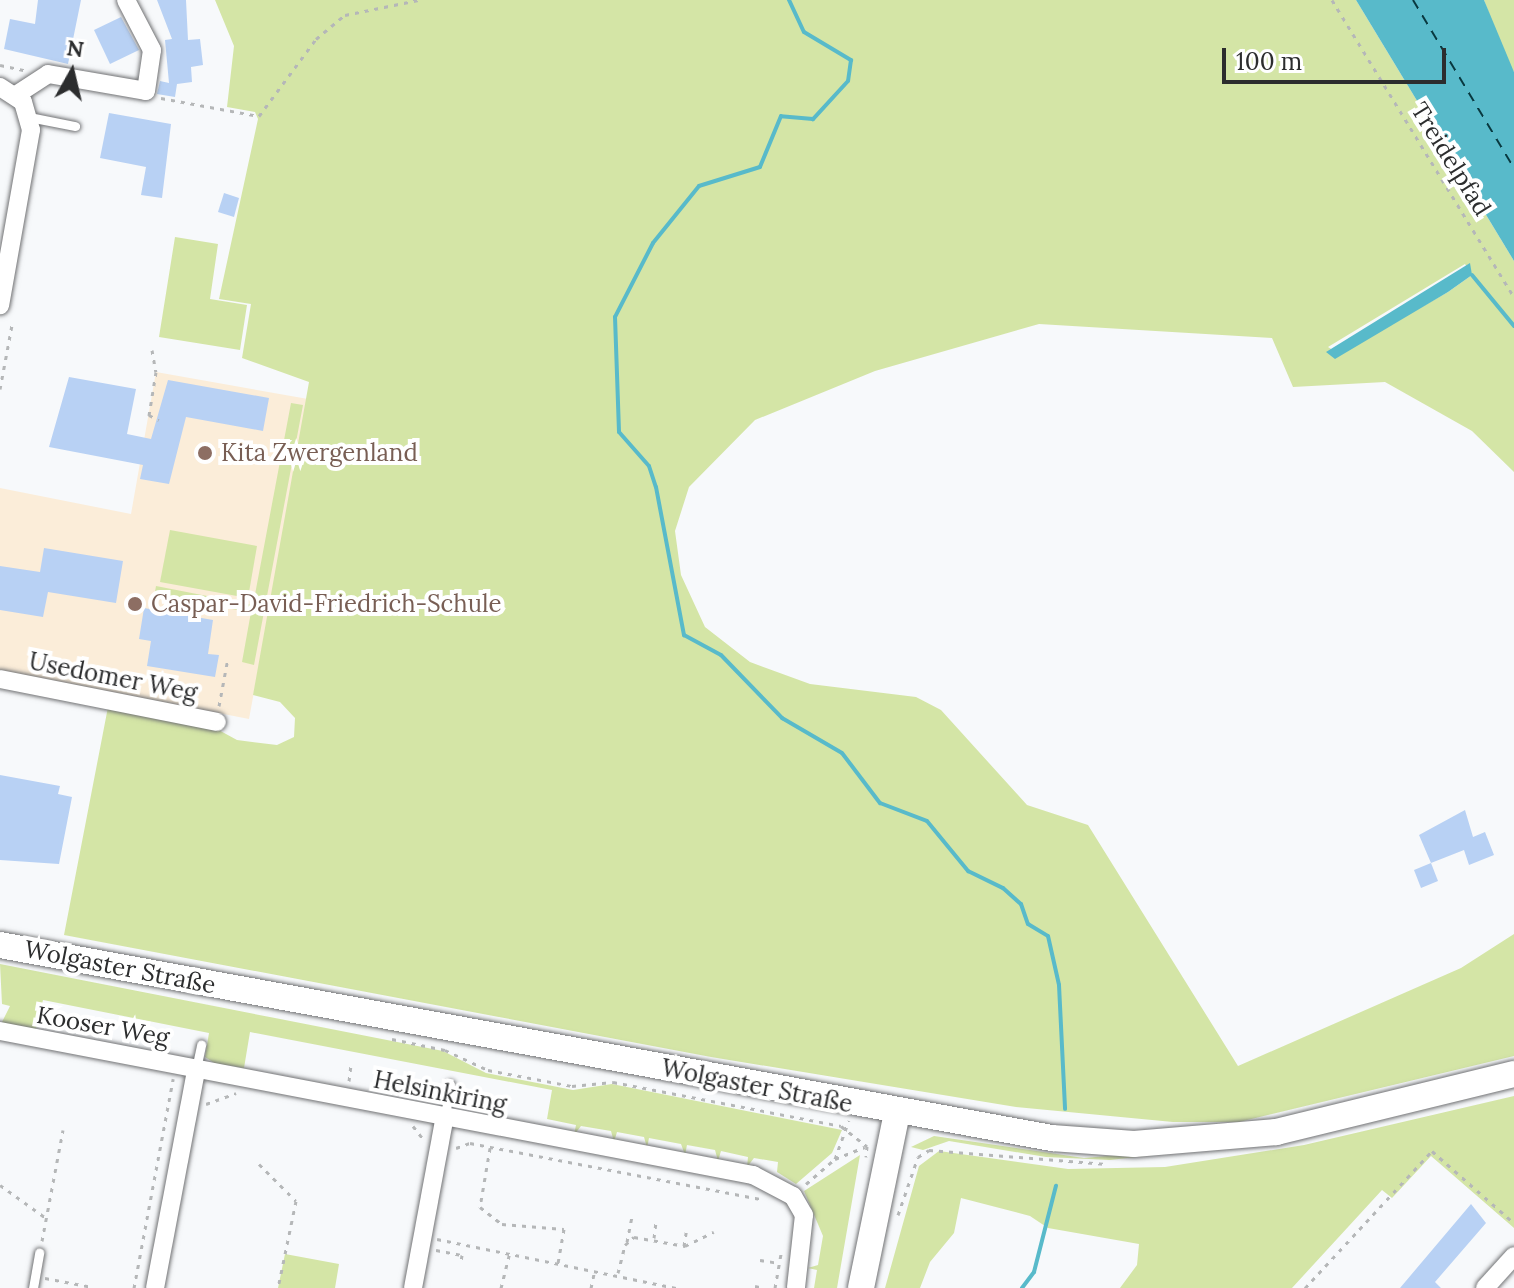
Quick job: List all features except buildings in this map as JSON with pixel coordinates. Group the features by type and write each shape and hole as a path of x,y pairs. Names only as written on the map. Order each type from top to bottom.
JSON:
{"main road":[{"name":"Wolgaster Straße","path":"0,945 897,1113 1134,1144 1276,1132 1514,1074"},
{"path":"861,1288 897,1113"}],"street":[{"path":"0,305 29,117 8,91 48,74 146,91 152,50 126,0"},
{"name":"Usedomer Weg","path":"0,679 217,722"},
{"name":"Kooser Weg","path":"0,1031 196,1070"},
{"path":"155,1288 196,1070"},
{"name":"Helsinkiring","path":"196,1070 753,1175 793,1196"},
{"path":"413,1288 433,1143 445,1116"},
{"path":"793,1196 807,1233 796,1288"},
{"path":"1485,1288 1514,1256"}],"lane":[{"path":"29,117 75,126"},
{"path":"196,1070 201,1045"},
{"path":"445,1116 450,1084"},
{"path":"33,1288 39,1253"}],"path":[{"path":"146,91 259,116 316,39 345,15 418,0"},
{"name":"Treidelpfad","path":"1332,0 1514,297"},
{"path":"0,389 12,325"},
{"path":"152,350 156,372 149,415 159,420"},
{"path":"217,722 228,658"},
{"path":"384,1037 445,1050 516,1076 572,1086 613,1082 847,1128 867,1146"},
{"path":"134,1288 170,1069"},
{"path":"202,1120 205,1105 238,1093 252,1096"},
{"path":"397,1122 412,1125 433,1143 490,1147 786,1204 835,1159 867,1146"},
{"path":"835,1159 847,1128"},
{"path":"39,1253 63,1130"},
{"path":"864,1170 867,1146"},
{"path":"490,1147 480,1207 502,1224 564,1229 558,1262"},
{"path":"1305,1288 1432,1151 1514,1223"},
{"path":"259,1164 296,1201 278,1288"},
{"path":"0,1185 46,1218"},
{"path":"618,1273 632,1217"},
{"path":"654,1238 656,1222"},
{"path":"684,1246 687,1227"},
{"path":"627,1242 654,1238 684,1246 714,1232"},
{"path":"437,1239 618,1273 676,1288"},
{"path":"435,1250 462,1255 461,1261"},
{"path":"501,1288 510,1253"},
{"path":"760,1260 780,1263"},
{"path":"591,1288 595,1269"},
{"path":"35,1276 92,1287"},
{"path":"755,1286 764,1288"}],"shaded area":[{"name":"Caspar-David-Friedrich-Schule","path":"156,372 308,399 249,719 0,670 0,488 131,514"}],"green space":[{"path":"215,0 1356,0 1514,261 1514,472 1472,431 1385,382 1293,387 1272,338 1039,324 875,371 755,420 689,487 675,531 681,575 705,627 750,662 810,684 916,697 941,710 1027,805 1088,825 1238,1066 1461,968 1514,934 1514,1056 1239,1122 1173,1122 1016,1107 711,1057 64,935 108,707 215,728 237,740 277,745 294,737 295,718 280,702 253,695 309,382 242,358 251,304 219,299 258,119 255,112 227,107 234,46","holes":["1465,264 1472,275 1339,354 1328,347"]},
{"path":"1484,0 1514,0 1514,72 1506,60"},
{"path":"175,237 218,244 210,299 247,305 240,350 159,337"},
{"path":"291,403 303,405 254,665 242,662 251,612 154,597 156,586 253,605"},
{"path":"170,530 257,546 248,598 160,582"},
{"path":"0,964 443,1051 486,1073 573,1090 612,1084 842,1130 832,1153 796,1184 777,1172 778,1162 754,1158 747,1167 748,1157 721,1151 718,1161 715,1150 687,1145 685,1155 681,1144 649,1138 647,1148 644,1137 617,1132 614,1142 611,1131 581,1126 574,1135 576,1125 547,1119 552,1090 250,1032 244,1068 226,1065 225,1070 205,1057 209,1033 43,1000 35,1033 0,1026 10,1006 2,1004"},
{"path":"1514,1096 1514,1228 1431,1156 1392,1198 1382,1190 1292,1288 1120,1288 1137,1265 1139,1244 1048,1228 1030,1216 961,1198 954,1233 930,1262 920,1288 885,1288 919,1166 939,1151 1068,1169 1165,1167 1304,1145"},
{"path":"934,1136 1084,1158 1269,1142 1110,1160 1046,1157 949,1141 923,1150 911,1147"},
{"path":"860,1155 837,1288 814,1288 817,1270 808,1268 818,1265 823,1236 804,1191"},
{"path":"285,1254 339,1264 335,1288 278,1288"}],"water":[{"path":"1356,0 1484,0 1514,72 1514,261"},
{"path":"1470,263 1472,275 1448,292 1335,359 1326,352"}],"waterway":[{"path":"789,0 804,32 851,60 848,81 813,119 781,116 760,167 699,186 653,243 615,317 619,432 649,466 656,487 684,635 721,655 782,718 842,753 880,803 927,821 968,871 1003,888 1021,904 1028,924 1048,936 1059,985 1065,1109"},
{"path":"1472,275 1514,326"},
{"path":"1022,1288 1034,1272 1056,1186"}],"ferry route":[{"path":"1413,0 1514,168"}],"place":[{"name":"Kita Zwergenland","path":"205,453"},
{"name":"Caspar-David-Friedrich-Schule","path":"135,604"}]}
